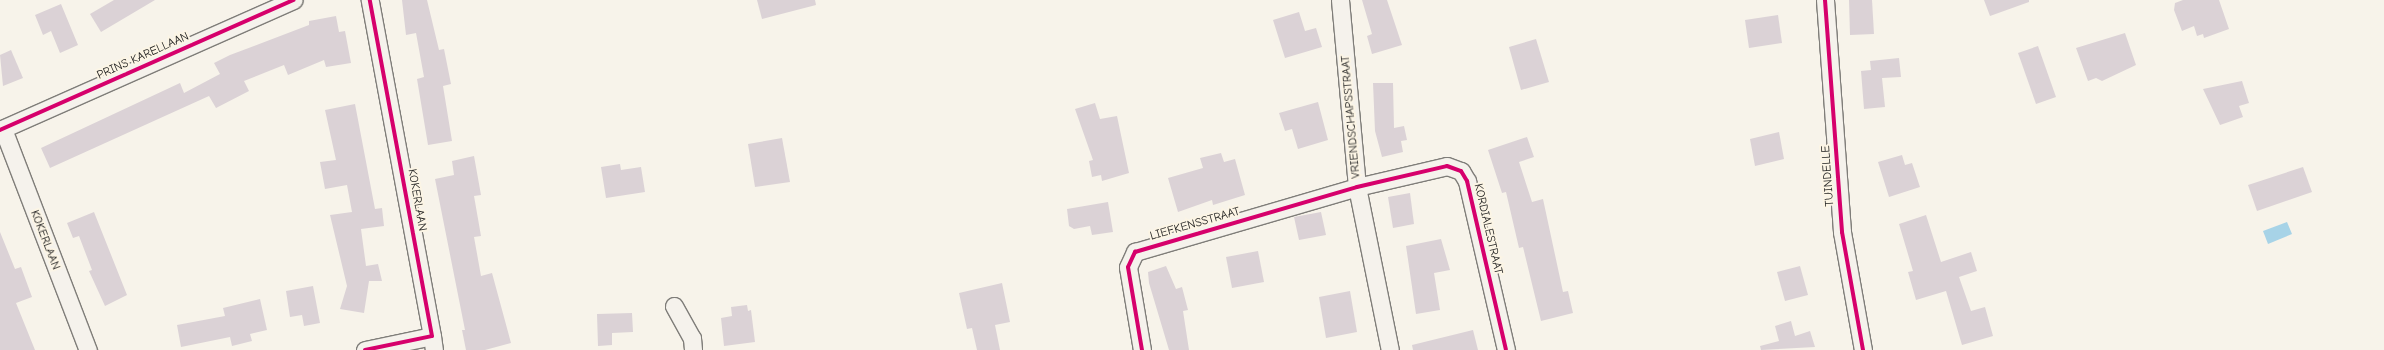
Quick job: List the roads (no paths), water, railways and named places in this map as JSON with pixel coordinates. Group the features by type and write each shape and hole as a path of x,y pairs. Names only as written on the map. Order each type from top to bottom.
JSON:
{"street":[{"name":"PRINS KARELLAAN","path":"1,130 294,0"},
{"name":"KOKERLAAN","path":"365,350 433,343 370,0"},
{"name":"VRIENDSCHAPSSTRAAT","path":"1340,0 1357,187 1390,350"},
{"name":"TUINDELLE","path":"1825,0 1842,232 1862,350"},
{"name":"KOKERLAAN","path":"1,130 88,350"},
{"name":"KORDIALESTRAAT","path":"1357,187 1430,167 1447,166 1461,171 1467,181 1506,350"},
{"name":"LIEFKENSSTRAAT","path":"1142,350 1128,267 1135,252 1357,187"},
{"path":"674,306 692,338 693,350"}],"water":[{"path":"2287,222 2292,234 2268,244 2263,231"}]}
